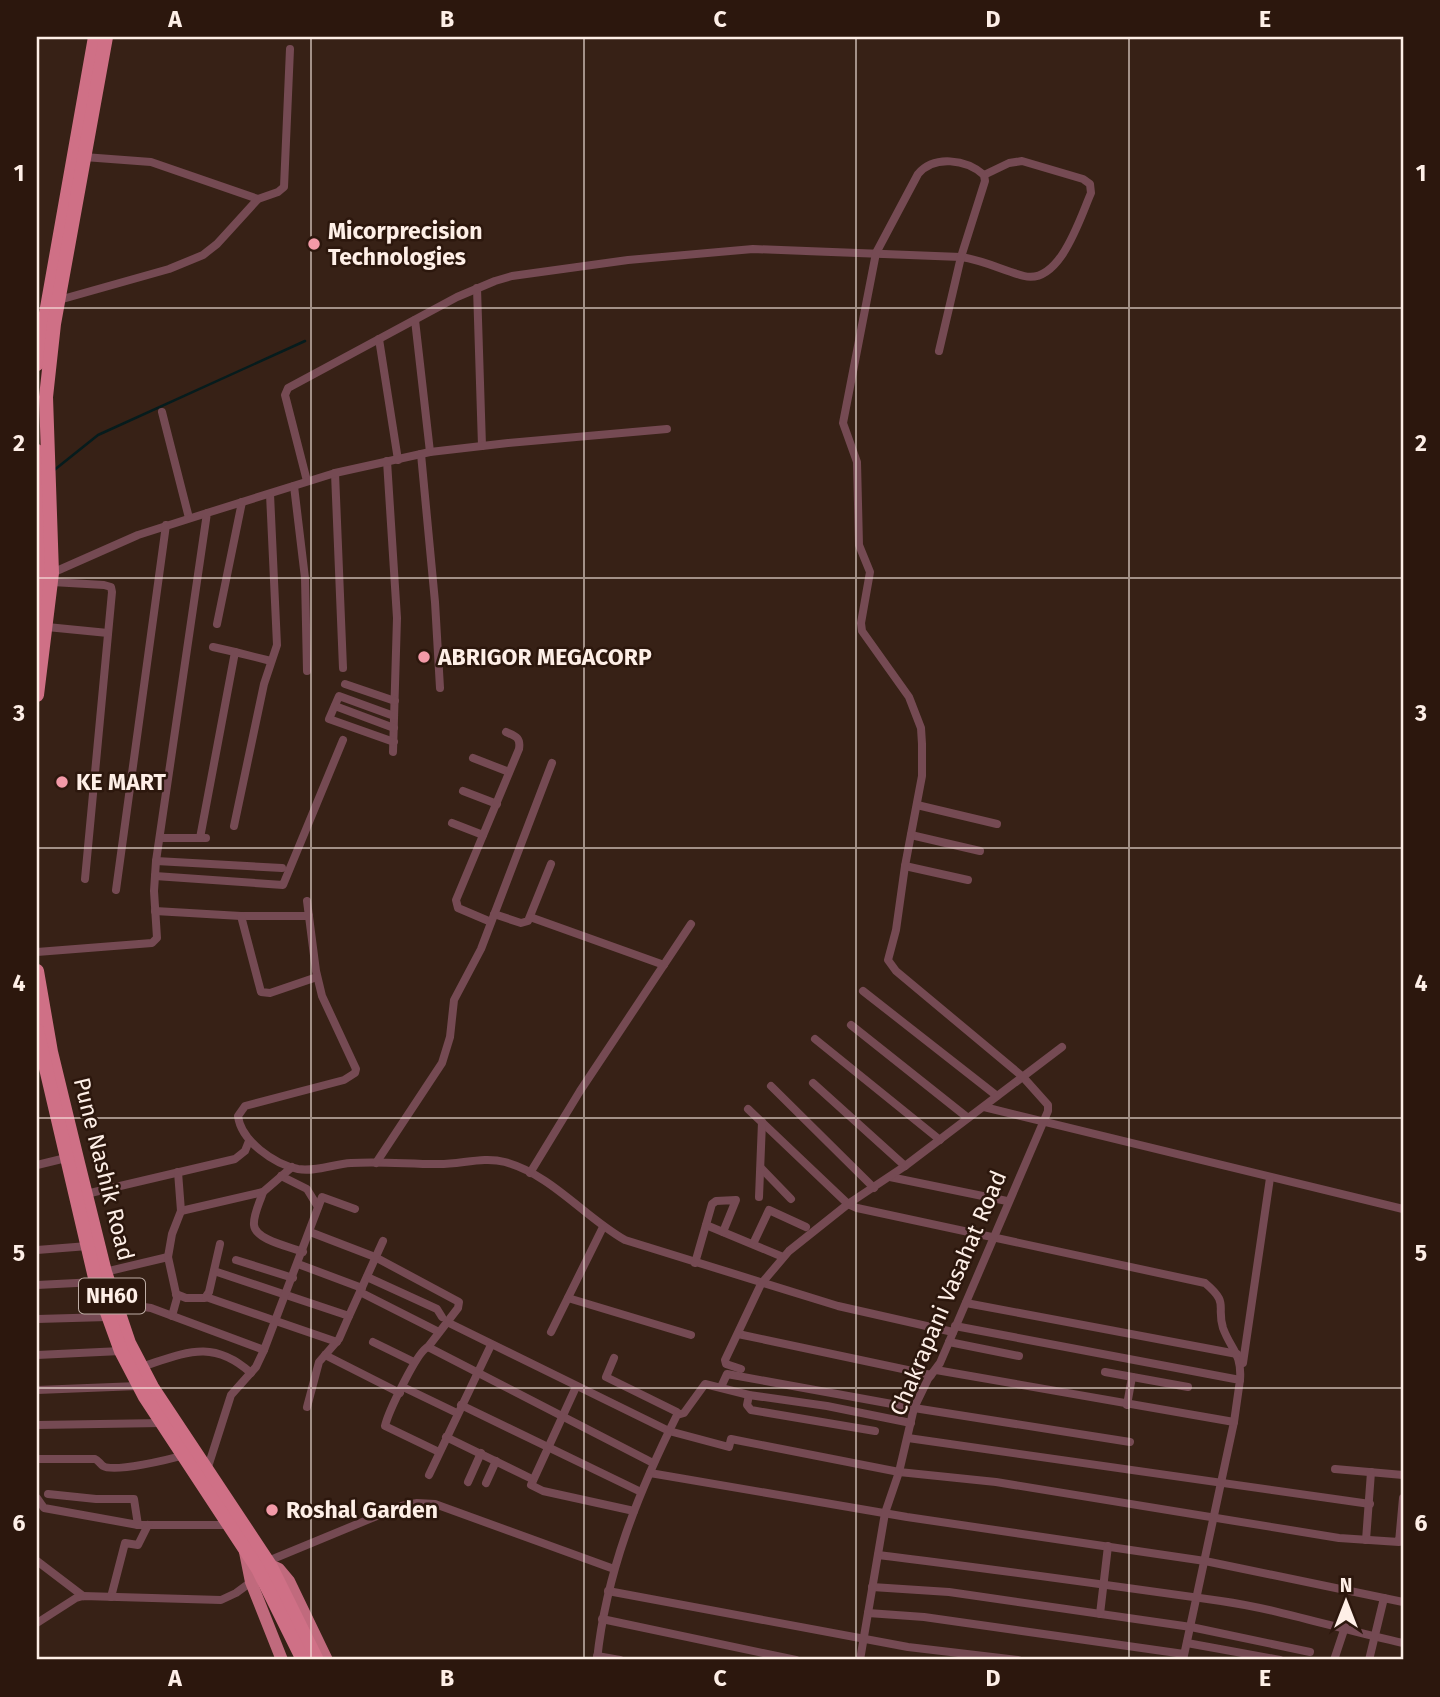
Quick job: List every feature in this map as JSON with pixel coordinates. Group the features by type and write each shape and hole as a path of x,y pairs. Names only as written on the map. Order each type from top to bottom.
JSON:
{"highway":[{"path":"37,363 39,329 94,37"},
{"path":"37,695 45,582 50,349 106,37"},
{"path":"37,450 45,582"},
{"name":"Pune Nashik Road","path":"37,971 43,1054 86,1194 101,1277"},
{"name":"Pune Nashik Road","path":"37,1030 88,1246 101,1277 121,1351 138,1386 162,1423 245,1548 275,1586"},
{"name":"Pune Nashik Road","path":"112,1313 141,1367 269,1563 275,1586"},
{"name":"NH60","path":"275,1586 303,1660"},
{"name":"NH60","path":"275,1586 317,1660"}],"main road":[{"path":"245,1548 251,1582 282,1660"},
{"path":"269,1563 279,1569 289,1581 327,1660"}],"street":[{"path":"59,300 169,269 204,256 258,199 284,187 290,49"},
{"path":"84,157 151,162 258,199"},
{"path":"984,175 961,163 939,161 925,167 876,253 843,423 857,462 859,545 870,572 863,631 909,697 921,728 923,763 896,930 888,960 1023,1077 1048,1105 1042,1122"},
{"path":"307,481 285,391 477,288 512,276 710,251 796,249 961,257 1025,276 1039,276 1056,263 1065,251 1091,193 1090,184 1083,178 1022,161 1009,163 984,175"},
{"path":"939,351 961,257 983,188 984,175"},
{"path":"477,288 481,446"},
{"path":"415,320 440,688"},
{"path":"379,339 398,460"},
{"path":"162,412 188,517"},
{"path":"45,582 188,517 307,481 387,461 481,446 667,429"},
{"path":"387,461 397,618 393,752"},
{"path":"335,474 343,668"},
{"path":"294,486 306,602 307,671"},
{"path":"234,827 258,708 278,635 270,494"},
{"path":"217,624 242,502"},
{"path":"37,952 152,943 157,938 156,861 207,513"},
{"path":"116,890 166,525"},
{"path":"45,582 104,584 111,587 112,592 85,879"},
{"path":"42,623 108,633"},
{"path":"213,647 271,661"},
{"path":"160,838 203,838 235,652"},
{"path":"345,684 395,701"},
{"path":"394,716 339,696 329,719 394,742"},
{"path":"335,706 394,728"},
{"path":"506,732 517,737 520,742 456,904 458,908 492,918 525,923 530,917 551,864"},
{"path":"155,876 283,885 343,740"},
{"path":"473,758 509,772"},
{"path":"376,1163 442,1063 450,1037 454,1000 481,949 552,763"},
{"path":"463,791 497,804"},
{"path":"917,805 997,824"},
{"path":"452,823 483,835"},
{"path":"911,835 980,851"},
{"path":"156,861 282,868"},
{"path":"905,866 968,880"},
{"path":"307,901 317,977 326,1009 355,1065 355,1073 344,1080 245,1106 240,1111 239,1122 249,1142 292,1167 309,1170 334,1165 438,1164 493,1160 512,1164 557,1189 603,1227 625,1240 761,1284 862,1312 1240,1380"},
{"path":"155,911 240,916 309,916"},
{"path":"240,916 261,992 270,993 317,977"},
{"path":"530,917 664,965"},
{"path":"530,1173 580,1091 691,924"},
{"path":"863,991 998,1096"},
{"path":"851,1025 968,1118"},
{"path":"815,1039 940,1140"},
{"path":"741,1369 726,1364 725,1360 761,1284 783,1257 848,1204 905,1166 1062,1047"},
{"path":"813,1083 905,1166"},
{"path":"771,1086 874,1188"},
{"path":"984,1107 1403,1209"},
{"path":"748,1109 848,1204 869,1212 1205,1283 1221,1302 1223,1326 1240,1363 1240,1380"},
{"path":"759,1197 762,1122"},
{"name":"Chakrapani Vasahat Road","path":"860,1660 885,1513 899,1472 915,1408 949,1342 1042,1122"},
{"path":"86,1194 235,1159 245,1151 249,1142"},
{"path":"37,1165 66,1158"},
{"path":"181,1210 263,1192 292,1167"},
{"path":"761,1168 791,1199"},
{"path":"172,1316 176,1294 168,1256 172,1234 181,1210 178,1172"},
{"path":"281,1176 307,1189 318,1207"},
{"path":"890,1177 1007,1201"},
{"path":"868,1613 972,1624 1183,1657 1234,1422 1270,1178"},
{"path":"263,1192 254,1222 256,1232 264,1238 303,1251"},
{"path":"207,1470 231,1395 260,1361 322,1197 355,1209"},
{"path":"695,1263 713,1201 736,1200 723,1232"},
{"path":"753,1244 769,1210 806,1227"},
{"path":"706,1225 783,1257"},
{"path":"551,1332 603,1227"},
{"path":"310,1232 375,1258 457,1300 458,1308 444,1320 439,1332 414,1362 385,1426 439,1452"},
{"path":"307,1407 317,1366 337,1342 383,1241"},
{"path":"206,1297 220,1244"},
{"path":"37,1250 88,1246"},
{"path":"37,1285 101,1277 168,1256"},
{"path":"236,1260 293,1278"},
{"path":"298,1264 361,1290 439,1332"},
{"path":"214,1271 349,1316"},
{"path":"367,1277 437,1309 444,1320 491,1345 669,1431 729,1447 731,1439 899,1472 996,1482 1339,1538 1399,1542 1403,1499"},
{"path":"176,1294 186,1298 206,1297 337,1342"},
{"path":"568,1298 691,1335"},
{"path":"966,1303 1237,1354"},
{"path":"37,1319 112,1313 145,1307 264,1350"},
{"path":"738,1334 933,1372 1234,1422"},
{"path":"373,1342 414,1362"},
{"path":"949,1342 1019,1356"},
{"path":"429,1475 491,1345"},
{"path":"428,1347 653,1462"},
{"path":"141,1367 193,1352 214,1350 238,1361 251,1373"},
{"path":"37,1355 121,1351"},
{"path":"325,1355 457,1413"},
{"path":"614,1358 606,1377 677,1412 677,1415"},
{"path":"1105,1372 1188,1387"},
{"path":"721,1387 727,1374 915,1408 1130,1442"},
{"path":"1127,1405 1132,1377"},
{"path":"620,1660 597,1658 602,1619 614,1569 653,1462 677,1415 684,1413 705,1384 749,1395 828,1406 911,1423"},
{"path":"37,1390 138,1386"},
{"path":"576,1387 531,1485 543,1491 634,1511"},
{"path":"749,1395 747,1405 751,1410 875,1431"},
{"path":"461,1405 641,1492"},
{"path":"37,1425 162,1423"},
{"path":"446,1437 532,1479"},
{"path":"908,1438 1370,1504"},
{"path":"468,1482 481,1453"},
{"path":"37,1459 95,1458 103,1466 112,1468 164,1462 184,1455"},
{"path":"486,1483 496,1461"},
{"path":"1335,1469 1403,1475"},
{"path":"1366,1540 1371,1472"},
{"path":"650,1473 885,1513 1205,1561 1403,1602"},
{"path":"48,1494 96,1499 134,1499 138,1525"},
{"path":"37,1497 41,1506 50,1510 138,1525 231,1525"},
{"path":"269,1563 401,1506 417,1503 435,1504 614,1569"},
{"path":"111,1597 125,1543 138,1545 148,1525"},
{"path":"1100,1614 1108,1546"},
{"path":"878,1555 1221,1601 1403,1643"},
{"path":"37,1561 83,1596"},
{"path":"37,1623 83,1596 221,1600 251,1582"},
{"path":"872,1587 949,1592 1191,1627 1310,1653"},
{"path":"608,1591 908,1647 1018,1660"},
{"path":"1369,1660 1384,1598"},
{"path":"602,1619 796,1660"},
{"path":"1334,1660 1345,1628"},
{"path":"1187,1643 1280,1660"}],"waterway":[{"path":"53,471 98,435 305,341"}],"place":[{"name":"Micorprecision Technologies","path":"314,244"},
{"name":"ABRIGOR MEGACORP","path":"424,657"},
{"name":"KE MART","path":"62,782"},
{"name":"Roshal Garden","path":"272,1510"}]}
